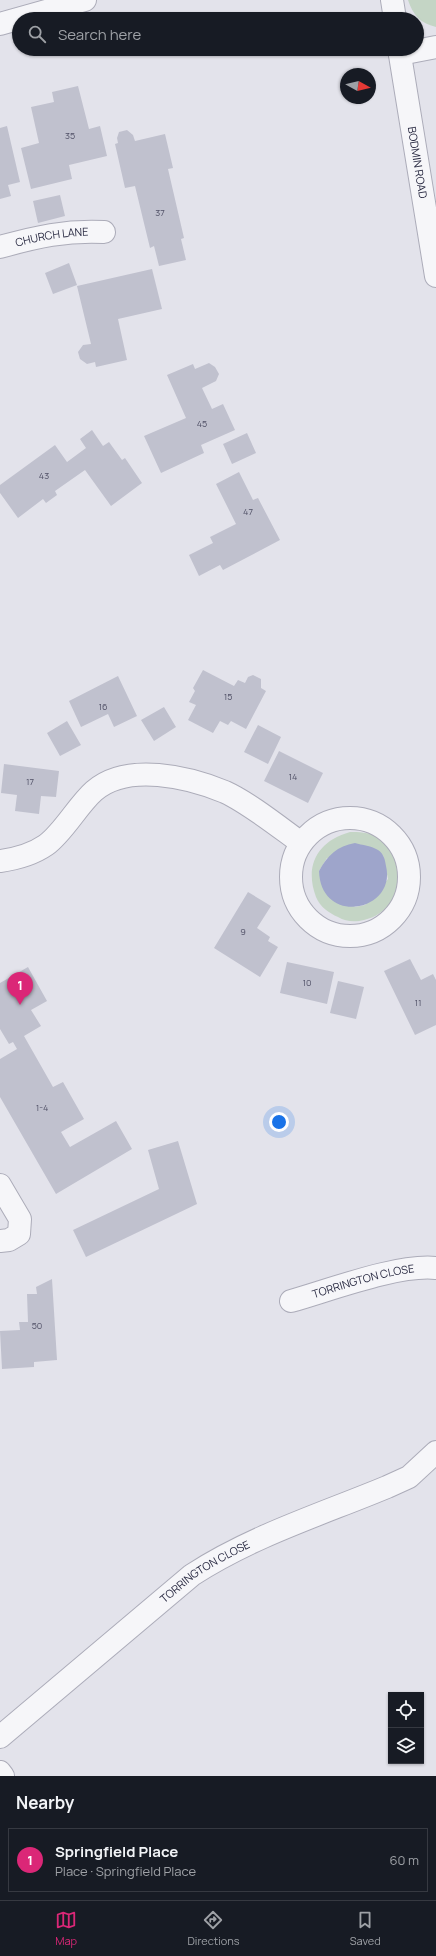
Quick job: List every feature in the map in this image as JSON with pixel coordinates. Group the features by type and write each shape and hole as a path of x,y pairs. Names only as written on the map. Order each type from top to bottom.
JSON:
{"street":[{"path":"42,12 85,0"},
{"path":"392,0 394,12"},
{"path":"0,24 12,21"},
{"path":"424,49 436,47"},
{"name":"BODMIN ROAD","path":"400,56 436,276"},
{"name":"CHURCH LANE","path":"0,246 45,235 82,231 104,232"},
{"path":"0,861 15,859 46,845 94,791 111,780 144,774 185,779 226,793 301,843"},
{"path":"357,817 369,820 375,822 391,833 400,843 409,866 409,888 399,911 388,922 379,928 369,933 353,936 343,936 326,931 309,920 298,905 292,887 291,868 296,850 301,843 321,824 338,818 357,817"},
{"path":"0,1185 20,1219 19,1234 9,1240 0,1241"},
{"name":"TORRINGTON CLOSE","path":"291,1300 383,1274 423,1267 436,1268"},
{"name":"TORRINGTON CLOSE","path":"0,1737 192,1575 219,1558 251,1542 388,1487 409,1477 436,1452"},
{"path":"0,1772 3,1776"}],"green space":[{"path":"408,0 436,0 436,27 424,22 424,12 414,12"},
{"path":"350,832 360,832 377,837 389,845 396,856 400,869 399,882 395,895 388,906 377,915 361,921 348,921 341,919 322,907 316,897 312,875 316,856 330,841","holes":["383,855 388,879 365,905 355,907 319,871 327,858"]}],"water":[{"path":"355,843 373,848 382,853 386,866 386,881 380,894 370,902 357,906 344,906 332,900 323,889 319,871 326,860 334,852 343,846"}],"building":[{"path":"78,86 89,129 100,126 107,156 69,165 72,179 31,189 21,148 39,143 31,107 54,102 52,92"},
{"path":"7,126 20,182 8,185 11,196 0,199 0,128"},
{"path":"127,130 133,135 135,141 165,134 173,168 168,169 184,238 181,239 186,260 159,266 154,246 150,248 135,186 125,188 115,144 118,143 117,138 119,132"},
{"path":"60,195 65,216 38,223 33,201"},
{"path":"69,263 77,285 53,294 45,273"},
{"path":"152,269 162,309 118,319 127,360 96,367 95,362 87,364 80,359 78,352 83,345 91,344 77,286"},
{"path":"209,363 215,367 219,374 216,381 202,388 212,409 223,404 235,430 201,445 204,453 161,473 144,436 186,418 167,375 193,364 195,369"},
{"path":"92,430 103,446 109,442 122,460 125,458 142,483 111,506 85,470 55,491 57,495 46,503 43,499 18,518 0,493 0,485 55,445 67,462 86,448 80,439"},
{"path":"247,433 256,453 232,464 223,444"},
{"path":"239,472 253,500 258,498 280,540 223,570 220,565 199,576 189,555 213,543 210,537 236,524 216,484"},
{"path":"203,670 234,686 238,680 245,683 248,677 253,675 261,679 261,688 266,691 246,729 231,721 228,725 220,721 213,733 188,720 196,705 189,702 195,691 193,688"},
{"path":"118,676 137,716 114,727 108,714 81,727 69,701"},
{"path":"164,707 176,727 154,741 141,720"},
{"path":"67,721 81,745 60,756 47,733"},
{"path":"258,725 281,737 268,764 244,752"},
{"path":"279,751 323,773 308,803 264,781"},
{"path":"4,764 59,771 56,797 41,796 39,814 15,811 17,795 1,793"},
{"path":"248,892 271,906 257,928 270,937 268,941 278,947 260,977 214,948"},
{"path":"410,959 421,980 433,974 436,980 436,1025 415,1035 384,971"},
{"path":"287,962 334,972 327,1004 280,993"},
{"path":"28,967 47,1001 31,1010 41,1026 24,1036 53,1087 63,1082 84,1119 61,1132 70,1147 116,1121 132,1149 56,1194 0,1097 0,1059 17,1049 13,1042 9,1044 0,1029 0,983"},
{"path":"338,981 364,987 356,1019 330,1013"},
{"path":"178,1141 197,1204 86,1257 73,1230 159,1189 148,1150"},
{"path":"52,1279 57,1360 34,1362 34,1367 2,1369 0,1331 20,1330 19,1322 28,1322 27,1294 37,1294 36,1287"}],"place":[{"name":"Springfield Place","path":"20,1005"}]}
